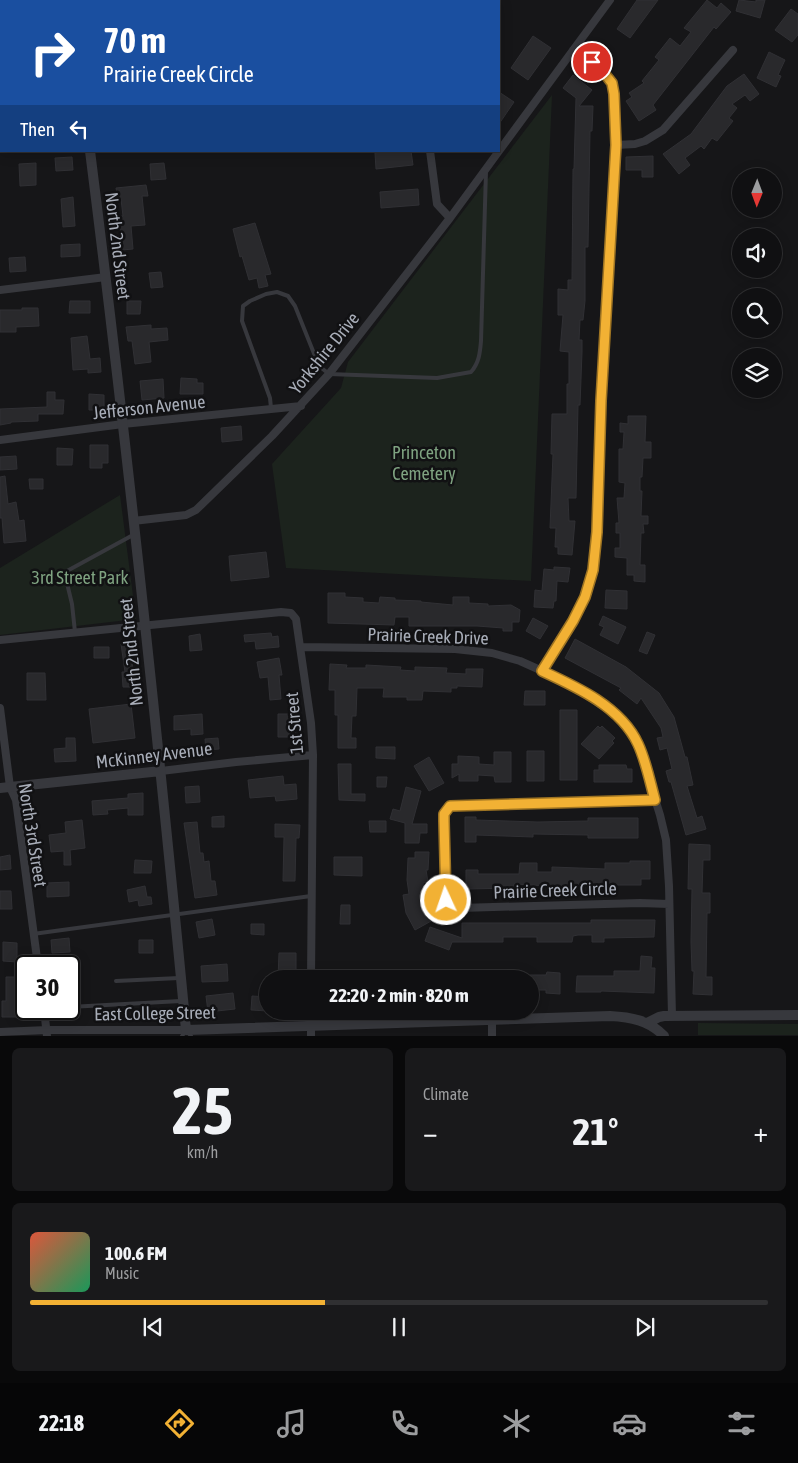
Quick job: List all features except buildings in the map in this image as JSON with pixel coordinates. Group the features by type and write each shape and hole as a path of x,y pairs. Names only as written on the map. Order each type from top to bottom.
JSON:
{"street":[{"name":"Yorkshire Drive","path":"500,150 610,0"},
{"path":"542,671 573,621 585,597 593,570 597,532 601,401 616,145 614,94 612,83 600,68 573,50"},
{"path":"616,145 635,144 645,141 663,130 733,50"},
{"name":"North 2nd Street","path":"90,152 162,771 187,1034"},
{"path":"430,152 437,204 450,218"},
{"name":"Yorkshire Drive","path":"133,521 186,515 196,510 243,466 329,374 450,218 498,152"},
{"path":"0,290 106,277"},
{"name":"Jefferson Avenue","path":"0,440 123,424 301,406"},
{"name":"1st Street","path":"144,625 270,613 291,614 296,619 311,723 313,755 311,970"},
{"path":"0,640 144,625"},
{"name":"Prairie Creek Drive","path":"301,647 492,652 520,661 566,682 620,718 638,744 666,840 670,904 672,1016"},
{"name":"North 3rd Street","path":"0,711 5,788 16,800 36,955"},
{"name":"McKinney Avenue","path":"5,788 313,755"},
{"name":"Prairie Creek Circle","path":"655,800 450,806 444,814 444,893 450,906 460,908 640,903 670,904"},
{"path":"664,1036 647,1023 658,1017 672,1016 798,1015"},
{"name":"East College Street","path":"539,1018 610,1016 632,1018 647,1023"},
{"path":"45,1020 47,1033"},
{"name":"East College Street","path":"0,1032 187,1034 311,1030 476,1020"},
{"path":"492,1020 492,1036"}],"lane":[{"path":"271,408 270,398 242,321 243,306 266,294 277,292 288,296 295,306 319,366 329,374 437,378 471,372 476,366 480,355 486,168"},
{"path":"75,632 72,604 65,575 68,571 135,534"},
{"path":"33,934 312,896"},
{"path":"116,981 181,978"},
{"path":"80,1006 183,1000"}],"green space":[{"name":"Princeton Cemetery","path":"552,95 531,581 286,568 272,464 341,388 348,362"},
{"name":"3rd Street Park","path":"120,495 136,619 0,635 0,568"},
{"path":"698,1023 798,1024 798,1035 698,1035"}],"route":[{"path":"446,900 444,893 444,814 450,806 655,800 638,744 620,718 593,698 566,682 542,671 573,621 585,597 593,570 597,532 601,401 616,145 612,83 600,68 592,62"}]}
